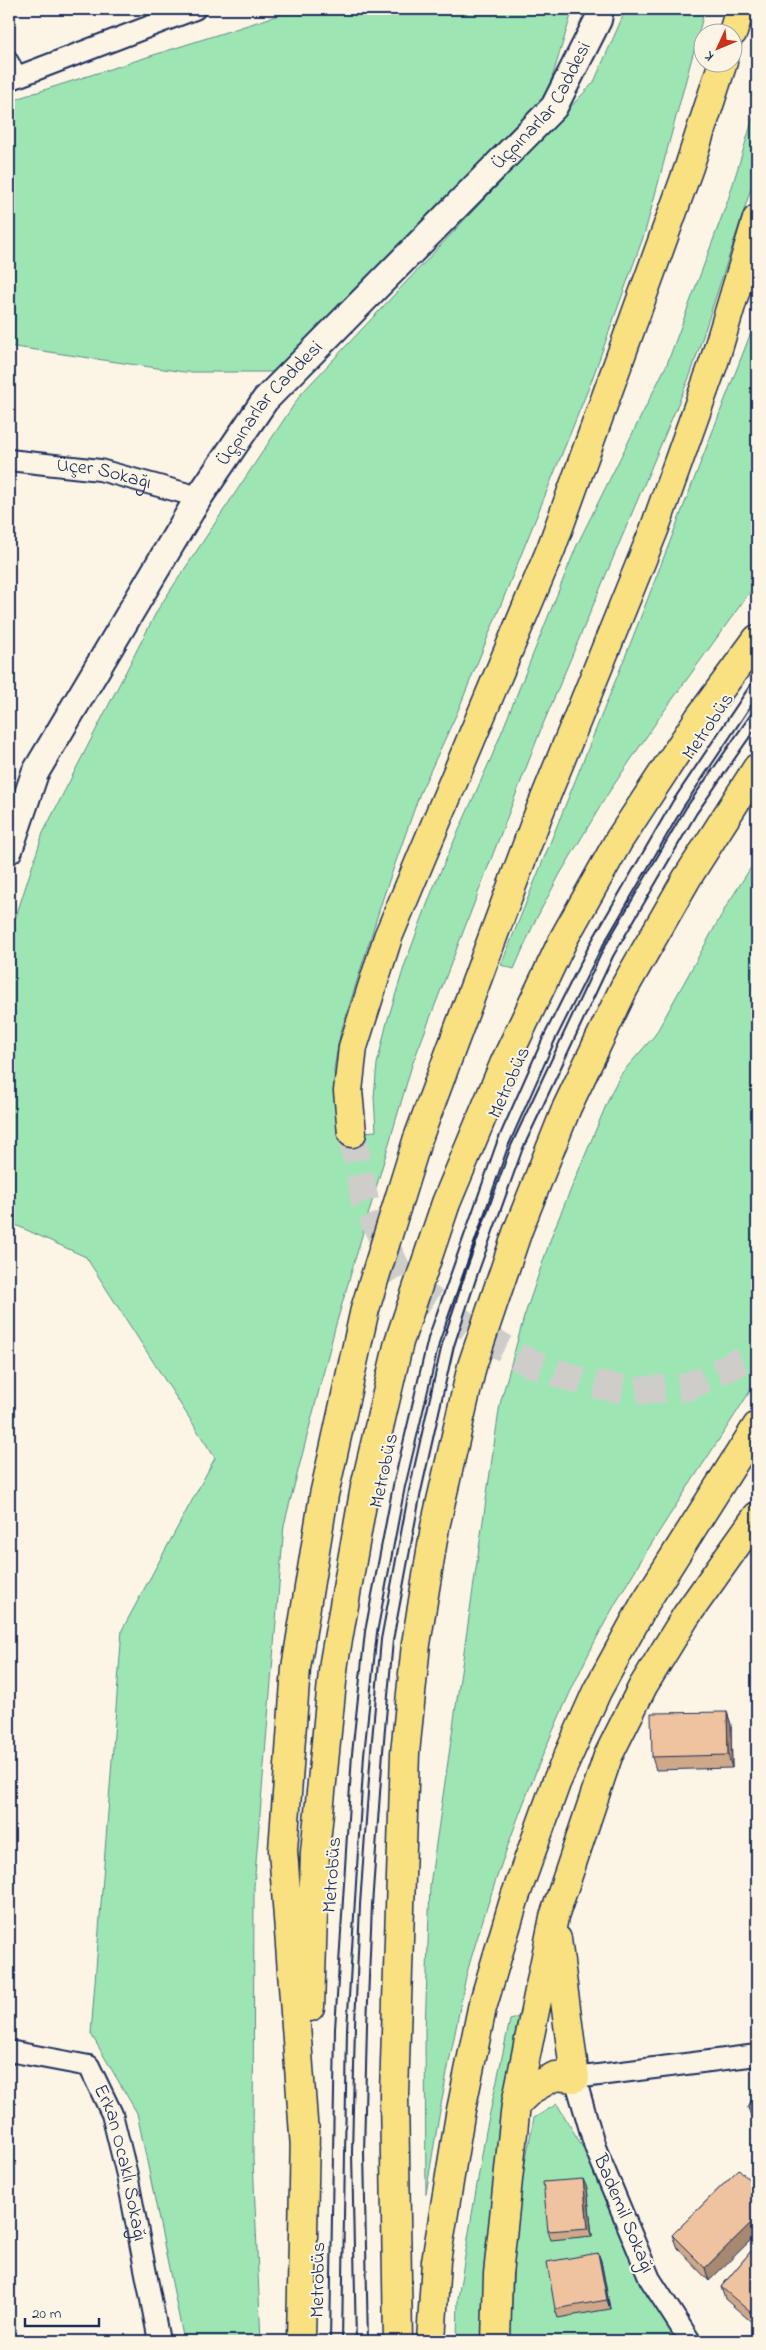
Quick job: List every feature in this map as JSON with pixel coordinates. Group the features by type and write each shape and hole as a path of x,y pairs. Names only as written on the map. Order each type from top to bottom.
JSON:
{"highway":[{"path":"736,22 740,9"},
{"path":"352,1133 348,1091 353,1047 388,937 551,549 689,167 720,72"},
{"path":"305,2148 283,1850 296,1668 324,1495 365,1309 417,1141 537,818 654,530 714,362 757,220"},
{"path":"301,2341 305,2148 315,1852 334,1662 365,1487 399,1342 446,1203 505,1062 564,938 619,840 699,718 757,640"},
{"path":"398,2341 394,2094 405,1753 416,1644 435,1528 472,1366 518,1230 567,1107 624,988 687,878 757,768"},
{"path":"431,2341 436,2261 460,2115 482,2008 515,1896 556,1783 597,1691 645,1603 757,1426"},
{"path":"496,2341 502,2238 516,2104 554,1917 608,1756 643,1686 686,1616 757,1516"},
{"path":"516,2104 532,2089 555,2076 575,2078 554,1917"}],"street":[{"path":"15,77 195,9"},
{"name":"Üçpınarlar Caddesi","path":"9,850 35,773 94,670 199,497 265,400 554,107 598,20 600,9"},
{"name":"Üçer Sokağı","path":"9,460 100,470 199,497"},
{"name":"Erkan Ocaklı Sokağı","path":"9,2051 89,2066 112,2114 127,2175 159,2341"},
{"path":"575,2078 757,2055"},
{"name":"Bademil Sokağı","path":"575,2078 595,2147 650,2279 690,2341"}],"lane":[{"path":"9,54 15,77"},
{"name":"Metrobüs","path":"336,2341 341,2029 358,1754 371,1632 399,1486 434,1339 503,1142 586,964 678,804 757,686"},
{"name":"Metrobüs","path":"362,2341 358,2152 360,2054 366,1905 376,1750 389,1631 414,1491 448,1345 517,1147 608,953 691,811 757,716"}],"green space":[{"path":"298,9 573,9 547,94 273,372 184,372 9,346 9,104 22,97"},
{"path":"626,9 705,9 702,22 694,22 694,50 645,232 591,382 457,713 420,793 383,898 340,1035 334,1069 337,1134 376,1131 374,1097 377,1064 387,1022 405,964 434,886 492,756 577,545 667,364 728,200 757,105 757,170 691,373 541,729 412,1065 335,1328 284,1525 254,1886 253,2159 261,2341 184,2341 137,2113 91,2034 122,1630 215,1458 86,1257 9,1222 9,938 43,833 158,609 301,394 594,82"},
{"path":"757,317 757,582 659,718 607,795 560,874 535,921 514,969 501,965 631,642"},
{"path":"757,858 757,1380 647,1551 606,1621 569,1694 537,1769 508,1845 468,1969 444,2087 426,2194 425,2031 430,1885 500,1404 524,1317 553,1232 612,1091 621,1074 655,1035 727,905"},
{"path":"521,2016 502,2101 484,2341 457,2341 458,2298 486,2131 510,2020"},
{"path":"557,2104 690,2328 688,2341 510,2341 517,2202 534,2118"}],"building":[{"path":"727,1712 728,1755 652,1757 651,1713"},
{"path":"757,2087 757,2112 748,2108"},
{"path":"739,2169 757,2188 757,2217 705,2268 672,2235"},
{"path":"583,2179 588,2228 548,2231 543,2182"},
{"path":"757,2244 757,2304 750,2312 721,2287"},
{"path":"598,2253 607,2300 555,2309 547,2262"}],"tunnel":[{"path":"352,1133 365,1201 402,1280 473,1330 528,1362 585,1383 635,1391 688,1387 757,1353"}]}
